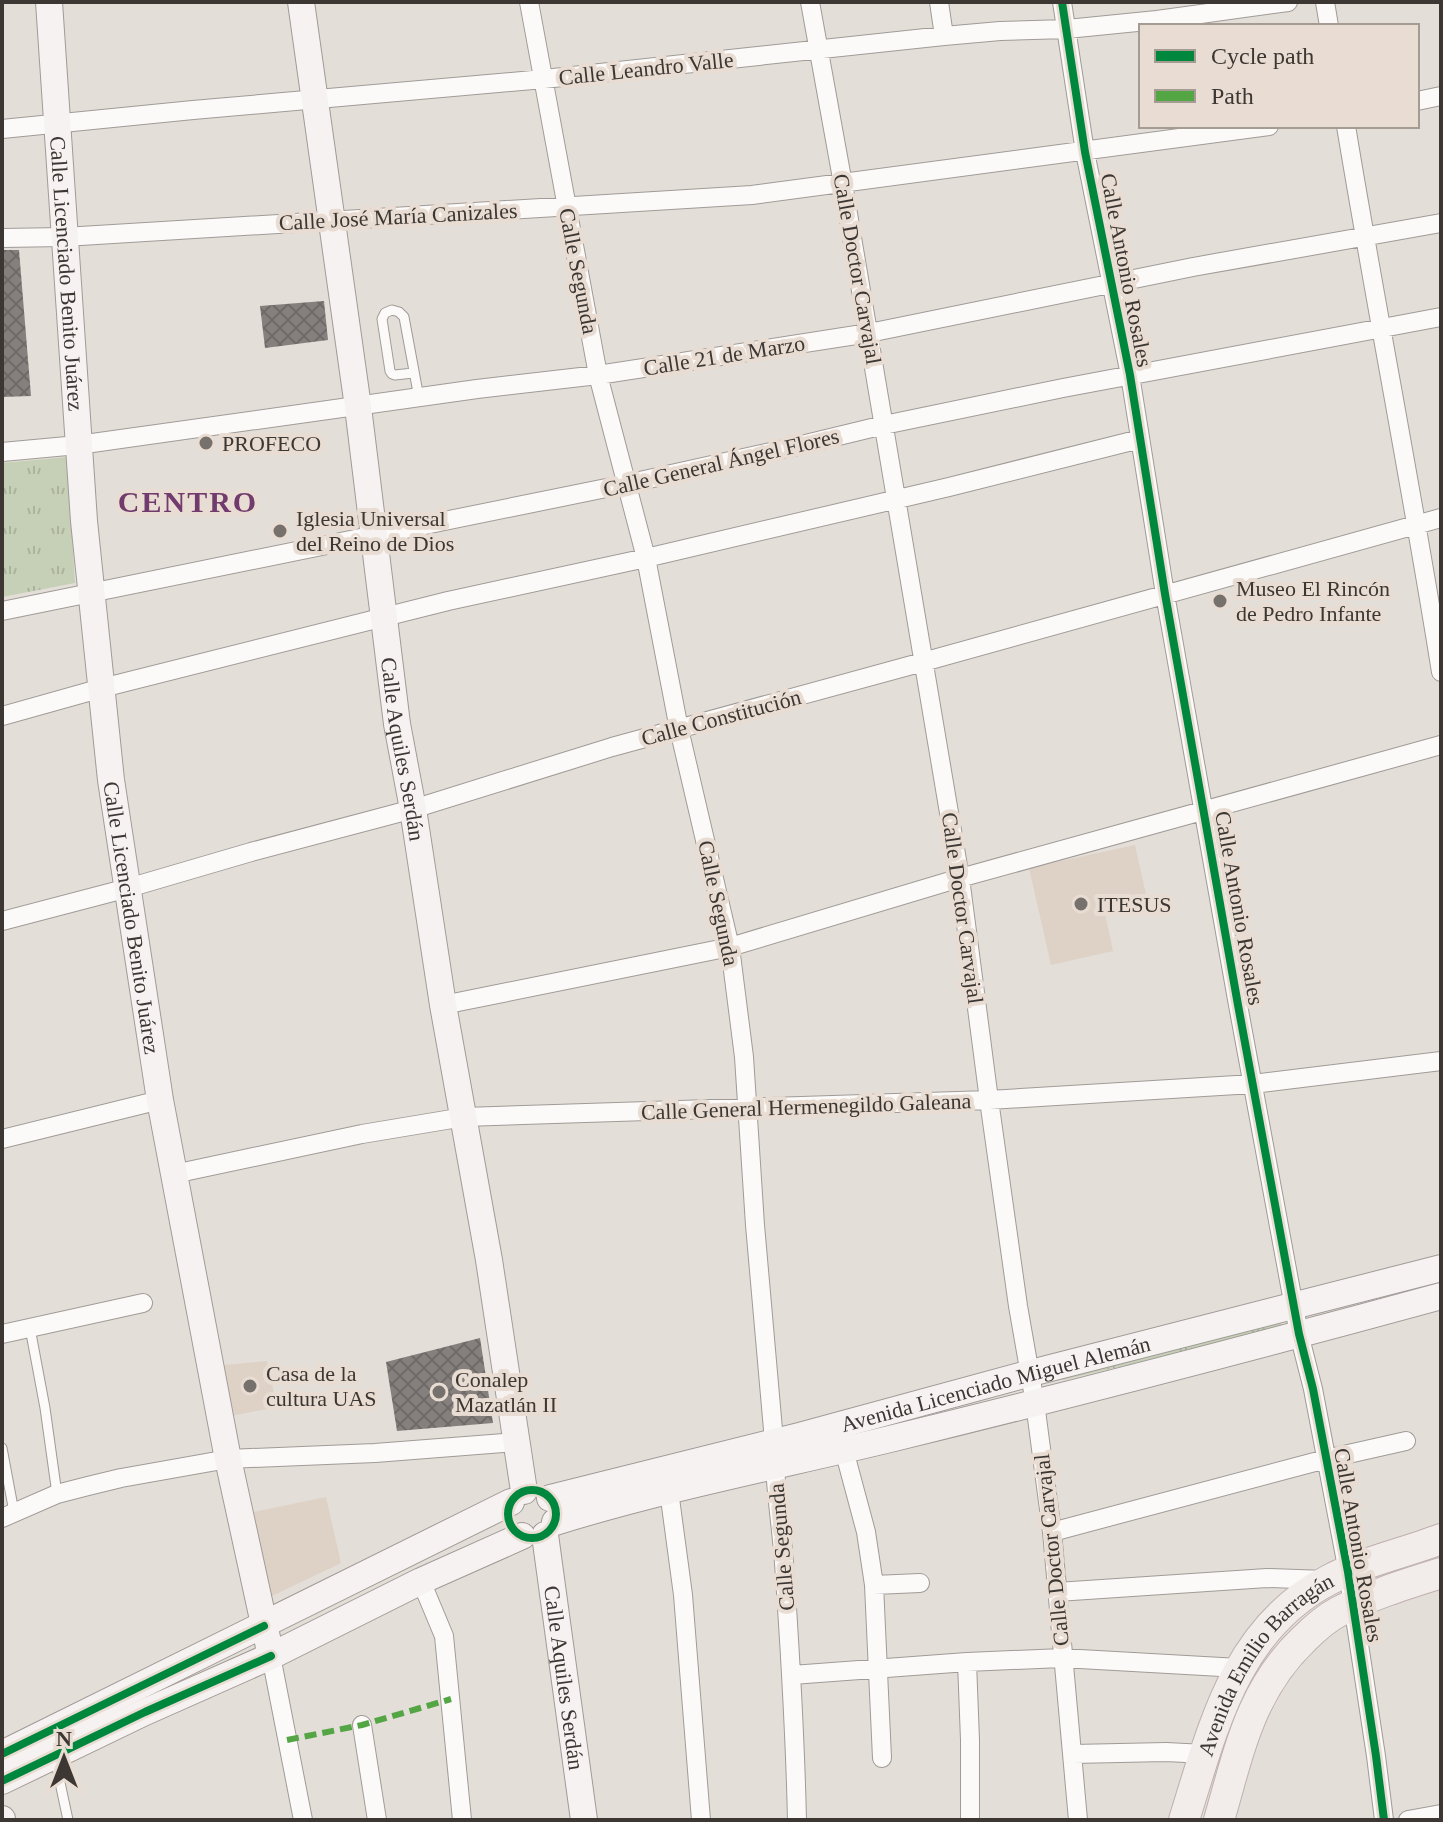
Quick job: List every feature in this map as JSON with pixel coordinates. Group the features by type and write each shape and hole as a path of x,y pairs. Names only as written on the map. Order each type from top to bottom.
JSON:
{"main road":[{"name":"Avenida Emilio Barragán","path":"1184,1820 1228,1691 1259,1639 1283,1612 1303,1595 1339,1576 1441,1539"},
{"name":"Avenida Emilio Barragán","path":"1219,1820 1247,1726 1261,1692 1298,1644 1322,1622 1353,1605 1441,1573"}],"street":[{"name":"Calle Licenciado Benito Juárez","path":"49,2 78,445 111,780 160,1100 228,1459 303,1820"},
{"name":"Calle Aquiles Serdán","path":"301,2 358,407 397,724 517,1442 518,1497 508,1518 510,1525 540,1526"},
{"name":"Calle Segunda","path":"529,2 598,375 646,558 679,729 730,947 744,1057 784,1559 797,1820"},
{"name":"Calle Doctor Carvajal","path":"810,2 960,878 1052,1532 1078,1820"},
{"path":"939,2 944,36"},
{"name":"Calle Antonio Rosales","path":"1062,2 1085,152 1130,375 1165,594 1253,1084 1299,1334 1326,1459 1339,1576 1353,1605 1384,1820"},
{"name":"Calle Leandro Valle","path":"2,129 544,79 944,36 1067,29 1288,2"},
{"path":"1325,2 1329,24"},
{"path":"1419,101 1441,96"},
{"name":"Calle José María Canizales","path":"2,238 64,237 752,195 1255,128"},
{"path":"1346,128 1418,525 1441,672"},
{"name":"Calle 21 de Marzo","path":"2,452 78,445 598,375 869,333 1193,267 1441,223"},
{"name":"Calle General Ángel Flores","path":"2,611 626,484 884,425 1441,317"},
{"path":"2,716 448,601 646,558 1140,439"},
{"name":"Calle Constitución","path":"2,921 413,809 598,751 1441,518"},
{"path":"443,1005 730,947 960,878 1441,745"},
{"name":"Calle General Hermenegildo Galeana","path":"174,1174 362,1134 464,1117 989,1100 1253,1084 1441,1061"},
{"path":"2,1139 160,1100"},
{"path":"1430,1271 1433,1299"},
{"name":"Avenida Licenciado Miguel Alemán","path":"540,1526 669,1491 885,1413 1430,1271"},
{"name":"Avenida Licenciado Miguel Alemán","path":"2,1781 540,1526 774,1453 844,1450 1433,1299"},
{"path":"2,1334 143,1303"},
{"path":"1052,1532 1326,1459 1406,1441"},
{"path":"8,1515 57,1494 121,1478 228,1459 375,1453 517,1442"},
{"path":"844,1450 866,1532 874,1585 882,1758"},
{"path":"2,1754 518,1497 539,1491 540,1526"},
{"path":"669,1491 683,1595 701,1820"},
{"name":"Calle Aquiles Serdán","path":"540,1526 546,1644 567,1820"},
{"name":"Calle Aquiles Serdán","path":"540,1526 584,1820"},
{"path":"1057,1592 1339,1576"},
{"path":"421,1581 444,1636 462,1820"},
{"path":"874,1585 920,1583"},
{"path":"792,1675 1062,1658 1239,1668"},
{"path":"967,1662 970,1820"},
{"path":"362,1725 377,1820"},
{"path":"1073,1754 1205,1754"},
{"path":"1408,1820 1441,1814"}],"lane":[{"path":"413,373 395,375 390,371 382,319 385,313 392,310 404,317 419,398"},
{"path":"30,1328 57,1494"},
{"path":"2,1448 8,1515"},
{"path":"54,1756 68,1820"}],"shaded area":[{"name":"ITESUS","path":"1135,845 1147,899 1104,909 1113,951 1051,965 1029,868"},
{"name":"Casa de la cultura UAS","path":"267,1361 277,1407 231,1416 224,1365"},
{"path":"326,1497 341,1563 270,1597 254,1512"}],"green space":[{"path":"67,457 75,583 2,597 2,463"},
{"path":"1277,1319 1282,1325 1278,1329 1063,1380 1059,1371"}],"building":[{"path":"2,250 19,250 31,396 2,397"},
{"path":"324,301 328,340 265,348 260,306"},
{"name":"Conalep Mazatlán II","path":"480,1338 493,1423 397,1431 386,1362"}],"marked path":[{"path":"287,1740 362,1725 451,1699"}],"cycle path":[{"path":"1062,2 1085,152 1130,375 1165,594 1238,1005 1299,1334 1313,1389 1348,1572 1384,1820"},
{"path":"532,1490 549,1497 556,1514 549,1531 532,1538 515,1531 508,1514 515,1497 532,1490"},
{"path":"2,1754 264,1626"},
{"path":"2,1781 271,1656"}],"place":[{"name":"PROFECO","path":"206,443"},
{"name":"Iglesia Universal del Reino de Dios","path":"280,531"},
{"name":"Museo El Rincón de Pedro Infante","path":"1220,601"},
{"name":"ITESUS","path":"1081,904"},
{"name":"Casa de la cultura UAS","path":"250,1386"},
{"name":"Conalep Mazatlán II","path":"439,1392"}],"district":[{"name":"CENTRO","path":"188,502"}]}
